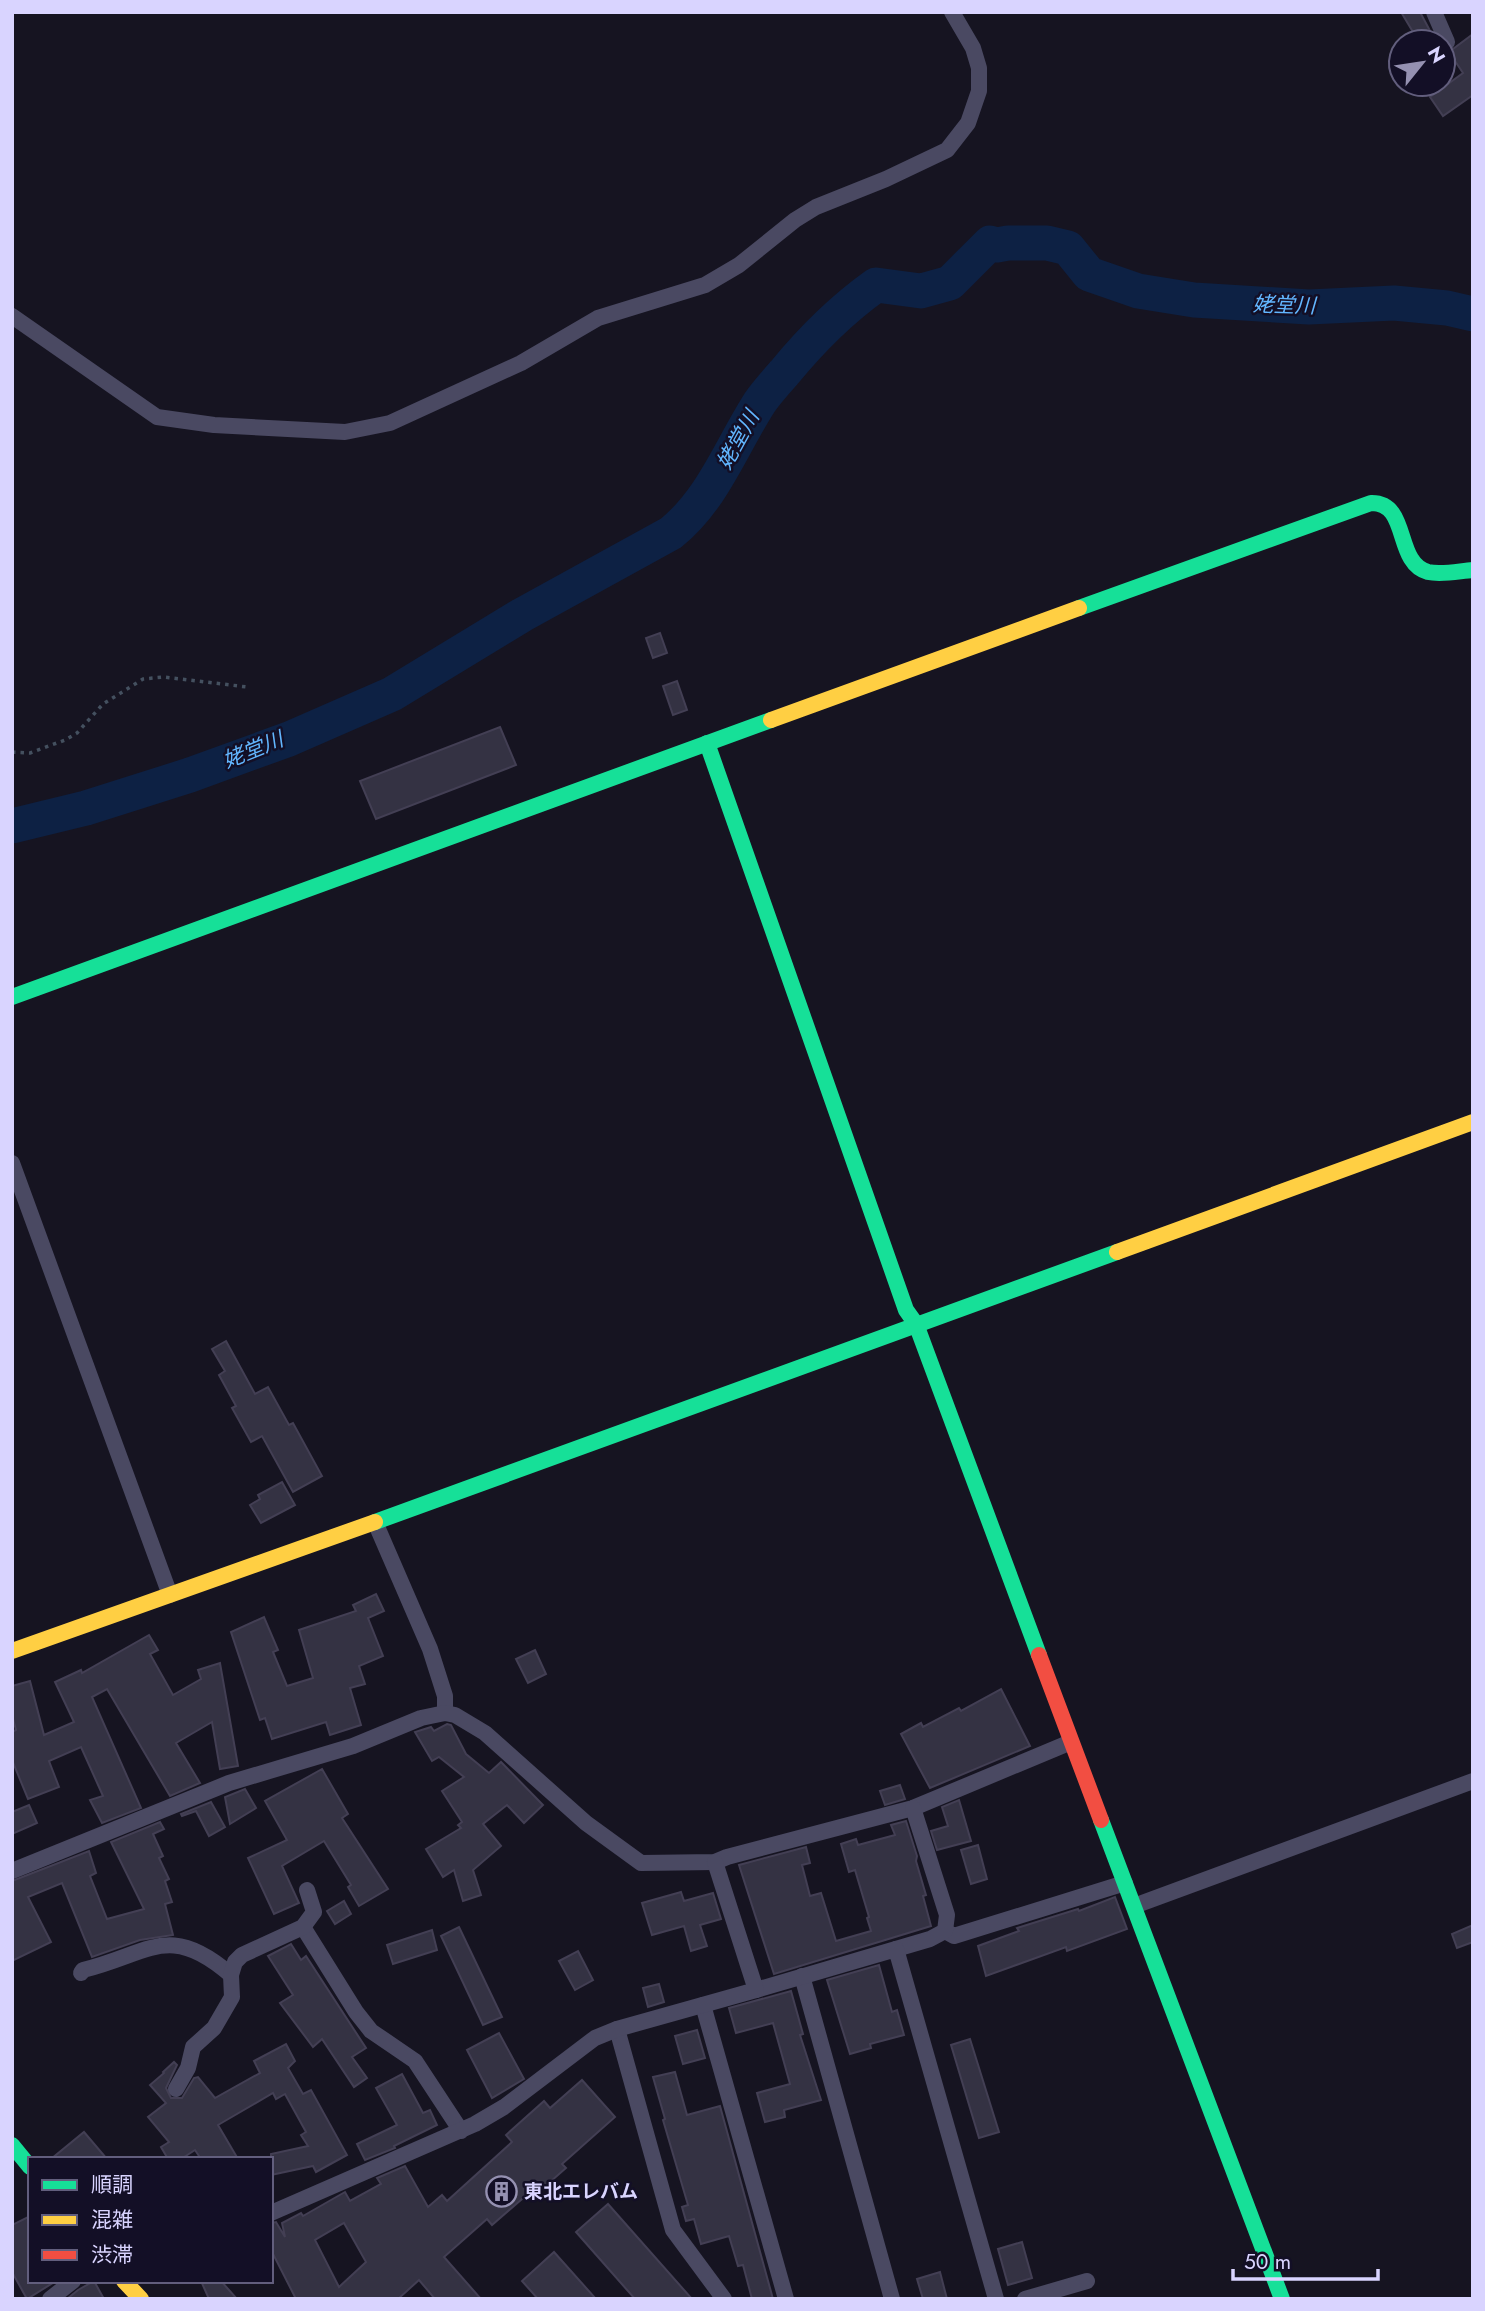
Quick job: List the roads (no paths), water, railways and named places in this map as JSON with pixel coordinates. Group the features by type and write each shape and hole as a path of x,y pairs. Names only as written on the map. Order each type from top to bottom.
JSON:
{"main road":[{"path":"12,997 1363,504 1385,505 1401,531 1412,561 1420,569 1431,573 1473,570"},
{"path":"707,743 901,1297 916,1324 1282,2299"},
{"path":"12,1651 375,1522 1473,1122"},
{"path":"12,2145 28,2165"},
{"path":"129,2283 141,2299"}],"street":[{"path":"12,316 157,417 214,425 345,432 390,423 521,363 598,318 705,285 739,265 795,220 816,207 947,150 968,123 979,91 979,68 973,48 953,12"},
{"path":"12,1163 170,1595"},
{"path":"375,1522 433,1658 445,1696 446,1713"},
{"path":"12,1871 229,1783 353,1746 421,1718 446,1713 485,1733 586,1823 641,1863 715,1862 913,1808 1071,1742"},
{"path":"1135,1906 1473,1781"},
{"path":"913,1808 947,1915 945,1931"},
{"path":"715,1862 756,1990"},
{"path":"945,1931 954,1936 1125,1883"},
{"path":"176,2089 188,2068 192,2047 214,2028 232,1997 231,1975 235,1962 242,1955 303,1927 312,1918 314,1912 307,1890"},
{"path":"303,1927 356,2012 371,2031 415,2061 461,2130"},
{"path":"273,2212 461,2130 504,2106 595,2038 617,2029 930,1939 945,1931"},
{"path":"81,1973 127,1954 170,1944 184,1946 212,1959 231,1975"},
{"path":"896,1949 996,2299"},
{"path":"802,1976 892,2299"},
{"path":"703,2005 786,2299"},
{"path":"617,2029 673,2230 724,2299"},
{"path":"1025,2299 1087,2281"},
{"path":"50,2299 70,2283"}],"waterway":[{"name":"姥堂川","path":"12,826 86,808 190,775 289,739 392,694 522,615 671,533 699,505 760,402 805,349 839,315 876,285 921,291 950,283 990,243 1047,243 1068,248 1089,274 1138,291 1194,300 1309,307 1394,303 1447,308 1473,314"}],"place":[{"name":"東北エレバム","path":"501,2191"}]}
